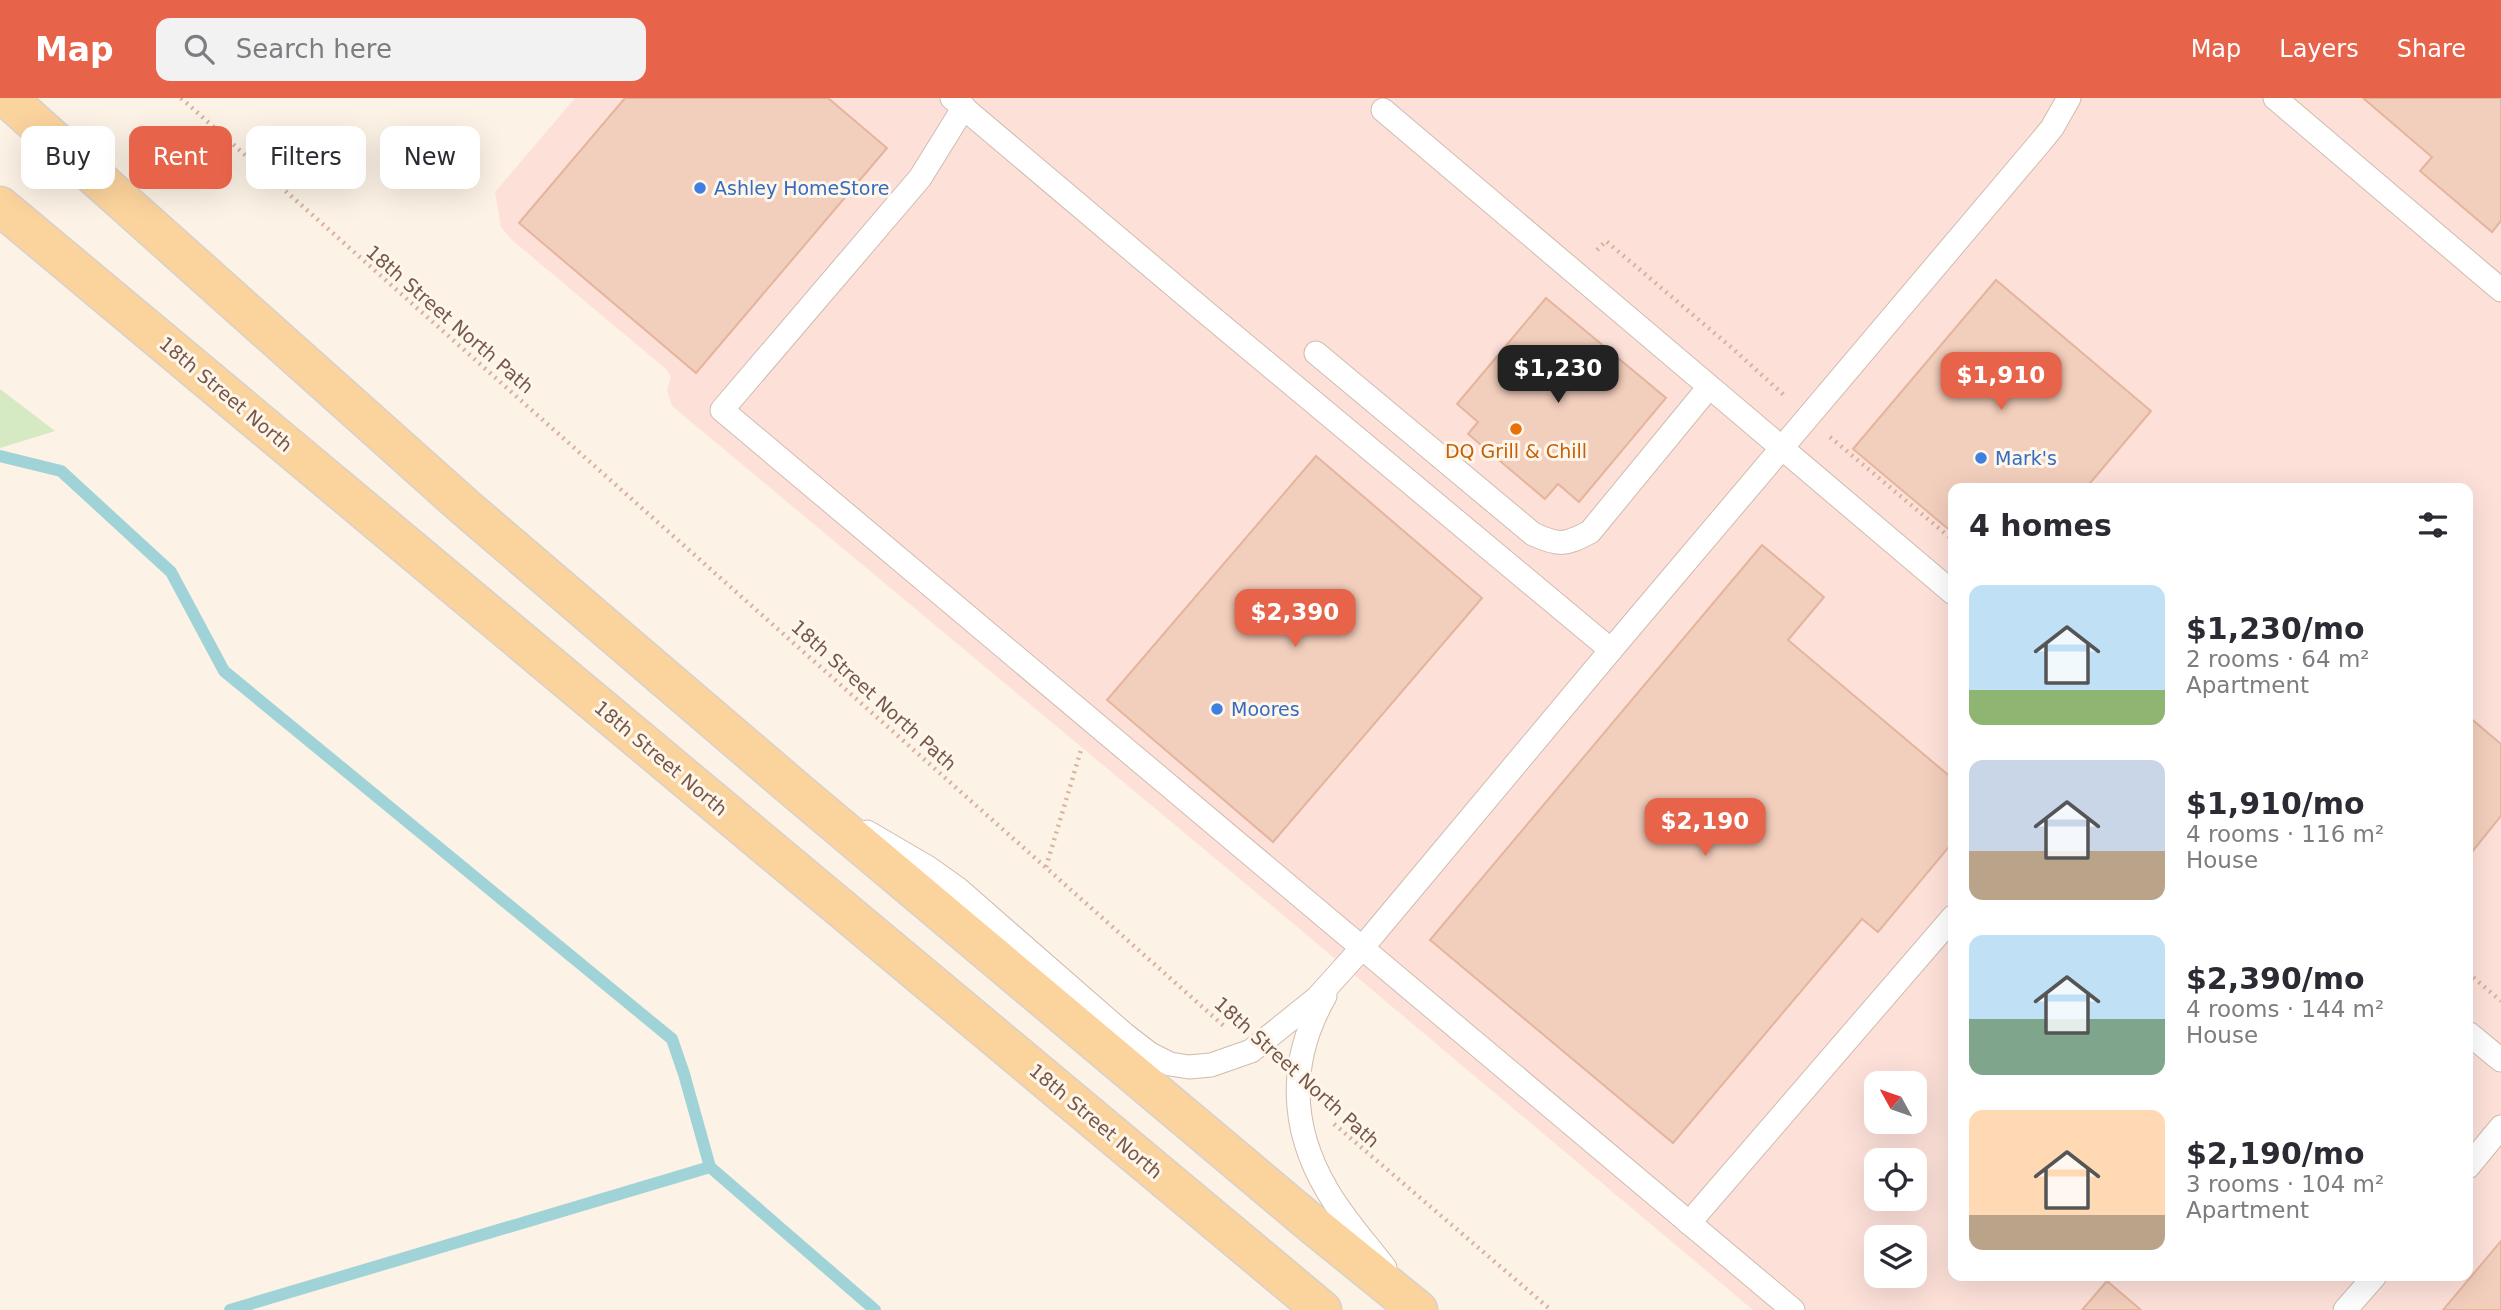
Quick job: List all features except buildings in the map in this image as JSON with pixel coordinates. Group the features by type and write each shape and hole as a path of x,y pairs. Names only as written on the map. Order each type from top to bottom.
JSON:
{"main road":[{"path":"7,98 466,508 1206,1136 1420,1310"},
{"name":"18th Street North","path":"0,206 1322,1310"}],"lane":[{"path":"798,792 826,811 902,851 958,889 1150,1054 1170,1064 1189,1067 1211,1066 1251,1051 1332,983 2038,145 2052,128 2069,98"},
{"path":"2275,98 2501,290"},
{"path":"1611,650 958,103 920,178 722,410 1793,1310"},
{"path":"1383,110 1948,589"},
{"path":"1316,353 1533,534 1553,544 1570,542 1590,532 1709,387"},
{"path":"1689,1223 1948,923"},
{"path":"1332,983 1310,1025 1298,1072 1297,1092 1303,1135 1312,1161 1328,1192 1386,1270 1420,1310"},
{"path":"2473,1037 2501,1060"},
{"path":"1150,1054 1169,1076 1185,1108 1206,1136"},
{"path":"2473,1161 2501,1127"},
{"path":"2345,1310 2371,1281"}],"path":[{"name":"18th Street North Path","path":"181,98 1251,1051"},
{"path":"1575,273 1606,241 1732,348 1807,418 1948,536"},
{"path":"1046,867 1090,720"},
{"path":"2473,977 2501,1001"},
{"name":"18th Street North Path","path":"1297,1092 1551,1310"}],"shaded area":[{"path":"575,98 2501,98 2501,1310 1753,1310 672,406 667,390 671,377 666,369 512,240 501,227 495,192"}],"green space":[{"path":"0,389 55,431 0,448"}],"waterway":[{"path":"0,456 61,471 171,572 224,671 672,1039 710,1167 875,1310"},
{"path":"230,1310 710,1167"}],"place":[{"name":"Ashley HomeStore","path":"700,188"},
{"name":"DQ Grill & Chill","path":"1516,429"},
{"name":"Mark's","path":"1981,458"},
{"name":"Moores","path":"1217,709"}]}
